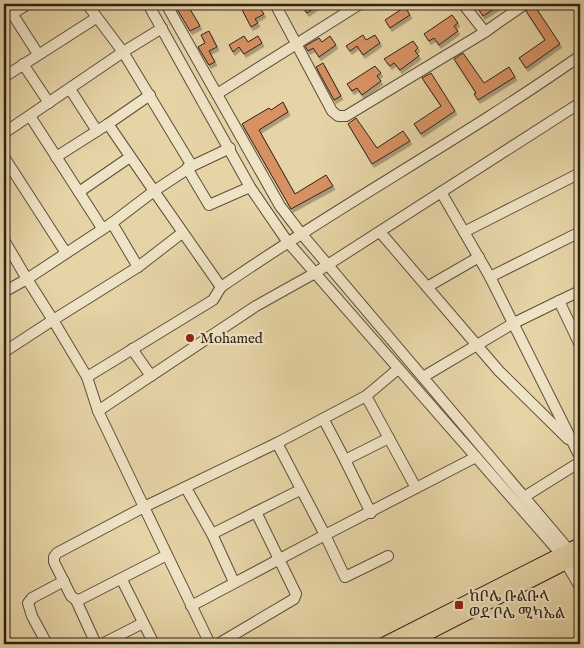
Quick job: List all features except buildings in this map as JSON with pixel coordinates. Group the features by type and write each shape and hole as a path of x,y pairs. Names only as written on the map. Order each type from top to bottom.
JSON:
{"main road":[{"path":"383,644 573,556"},
{"path":"408,644 573,556"}],"street":[{"path":"6,4 38,54"},
{"path":"12,14 28,4"},
{"path":"87,4 124,52 150,95 209,205 250,187"},
{"path":"148,4 230,148 250,187 286,241 476,457 573,556"},
{"path":"166,4 272,193 327,265 573,556 580,587"},
{"path":"274,4 332,111 338,116 346,116 485,32 525,4"},
{"path":"217,94 360,4"},
{"path":"463,4 485,32"},
{"path":"4,77 96,18"},
{"path":"4,133 162,28"},
{"path":"87,377 213,300 221,287 286,241 363,196 580,56"},
{"path":"23,64 49,104"},
{"path":"70,89 97,131"},
{"path":"56,157 150,95"},
{"path":"98,411 256,306 315,273 580,103"},
{"path":"30,116 102,228"},
{"path":"108,124 182,234 221,287"},
{"path":"4,292 28,279 112,223 190,167 230,148"},
{"path":"4,157 66,253"},
{"path":"79,192 130,157"},
{"path":"464,232 580,173"},
{"path":"441,192 490,277 580,457"},
{"path":"112,223 138,267"},
{"path":"380,232 499,371 574,445"},
{"path":"490,277 580,232"},
{"path":"4,352 138,267 182,234"},
{"path":"4,241 87,377 98,411 210,644"},
{"path":"427,287 479,257"},
{"path":"423,377 514,323 580,291"},
{"path":"559,301 580,345"},
{"path":"132,349 151,376"},
{"path":"96,644 76,600 54,562 54,557 57,554 144,507 324,420 366,396 398,369"},
{"path":"366,396 416,488"},
{"path":"324,420 371,513"},
{"path":"345,460 389,438"},
{"path":"277,443 345,577 388,556"},
{"path":"191,606 476,457"},
{"path":"524,497 580,462"},
{"path":"186,488 212,534 234,582"},
{"path":"212,534 300,490"},
{"path":"218,644 294,599 296,594 256,512"},
{"path":"76,600 122,580 166,555"},
{"path":"122,580 154,644"},
{"path":"47,644 32,616 28,602 64,581"},
{"path":"102,644 143,623"}],"place":[{"name":"Mohamed","path":"190,338"},
{"name":"ከቦሌ ቡልቡላ ወደ ቦሌ ሚካኤል","path":"459,605"}]}
